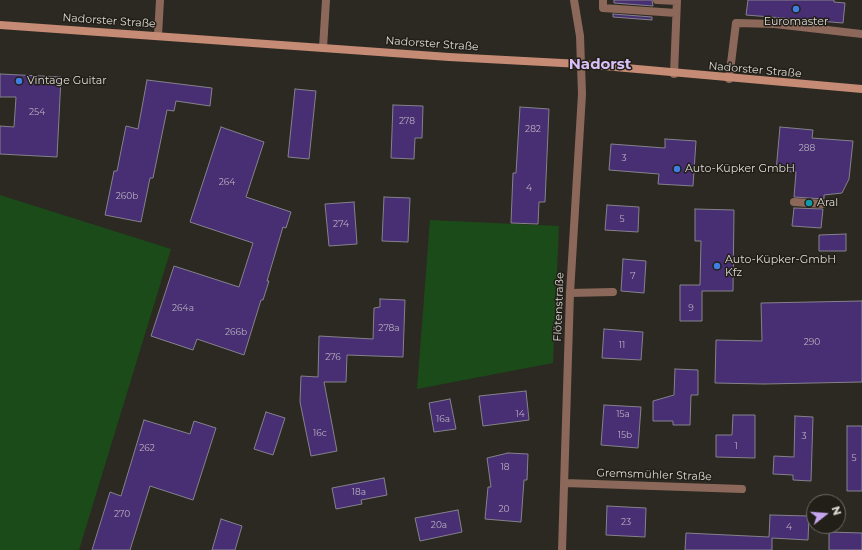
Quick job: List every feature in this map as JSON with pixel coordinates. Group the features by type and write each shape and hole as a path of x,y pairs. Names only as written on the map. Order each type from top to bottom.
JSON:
{"street":[{"path":"158,35 160,0"},
{"path":"323,48 326,0"},
{"name":"Flötenstraße","path":"562,550 570,293 582,94 580,36 574,0"},
{"path":"603,0 603,8 676,13"},
{"path":"657,0 677,1 674,74"},
{"path":"729,79 736,23 775,24 862,34"},
{"name":"Nadorster Straße","path":"0,25 158,35 449,57 581,64 729,79 862,89"},
{"path":"794,202 823,204"},
{"path":"570,293 613,292"},
{"name":"Gremsmühler Straße","path":"565,483 742,489"}],"green space":[{"path":"0,195 171,249 79,550 0,550"},
{"path":"430,220 559,226 553,363 417,389"}],"building":[{"path":"614,0 652,0 653,6 614,3"},
{"name":"Euromaster","path":"748,0 834,0 834,2 845,3 843,23 746,15"},
{"path":"613,14 652,17 652,20 613,17"},
{"path":"0,74 61,77 57,157 0,154 0,126 14,127 16,97 0,97"},
{"path":"147,80 212,88 210,106 176,101 174,111 167,110 153,178 150,178 141,222 105,215 114,171 117,171 126,126 138,129"},
{"path":"295,89 316,91 309,159 288,157"},
{"path":"393,105 423,106 422,138 415,138 414,159 391,158"},
{"path":"520,107 549,109 545,202 539,202 538,224 511,223 513,173 516,173"},
{"path":"221,127 264,142 246,197 291,212 286,228 283,227 267,281 269,281 263,300 261,300 244,355 197,339 193,350 151,336 174,266 239,287 253,243 190,222"},
{"path":"780,127 813,130 812,138 853,141 849,179 842,193 824,195 824,199 794,197 796,172 776,171"},
{"path":"665,139 696,141 693,186 658,184 659,174 609,170 611,144 665,148"},
{"path":"384,197 410,198 408,242 382,241"},
{"path":"354,202 357,244 329,246 325,204"},
{"path":"607,205 639,207 638,232 605,230"},
{"path":"794,208 823,209 821,228 792,226"},
{"name":"Auto-Küpker-GmbH Kfz","path":"695,209 734,210 733,291 702,291 702,321 680,321 680,285 700,285 701,241 695,241"},
{"path":"846,234 846,251 819,251 819,235"},
{"path":"623,259 646,261 644,293 621,291"},
{"path":"380,299 405,300 403,357 347,355 346,382 324,382 337,451 311,456 300,402 301,376 318,377 319,336 373,339 374,308 380,307"},
{"path":"862,301 862,382 764,384 715,383 716,340 762,341 761,303"},
{"path":"604,329 643,332 641,360 602,358"},
{"path":"675,369 698,370 698,395 691,395 690,425 673,425 673,421 653,421 653,401 674,395"},
{"path":"526,391 529,420 483,426 479,396"},
{"path":"450,399 456,429 434,432 429,403"},
{"path":"604,405 641,407 638,448 601,445"},
{"path":"266,412 285,418 273,455 254,449"},
{"path":"733,415 755,415 755,458 716,457 716,435 732,435"},
{"path":"795,416 813,417 811,481 793,480 793,475 773,474 774,456 794,457"},
{"path":"144,420 190,434 194,421 216,428 193,500 150,486 130,550 92,550 110,492 121,496"},
{"path":"847,426 862,426 862,491 847,491"},
{"path":"508,453 528,454 527,480 524,480 521,522 485,519 488,487 491,487 487,458"},
{"path":"384,478 387,495 361,500 362,504 336,509 332,488"},
{"path":"607,506 646,508 645,537 606,535"},
{"path":"458,510 462,532 420,541 415,518"},
{"path":"770,515 806,516 806,534 808,534 808,540 772,538 772,550 685,550 686,533 769,537"},
{"path":"221,519 242,526 235,550 212,550"},
{"path":"862,533 862,550 829,550 829,534"}],"place":[{"name":"Euromaster","path":"796,9"},
{"name":"Vintage Guitar","path":"19,81"},
{"name":"Auto-Küpker GmbH","path":"677,169"},
{"name":"Aral","path":"809,203"},
{"name":"Auto-Küpker-GmbH Kfz","path":"717,266"}],"district":[{"name":"Nadorst","path":"600,65"}]}
